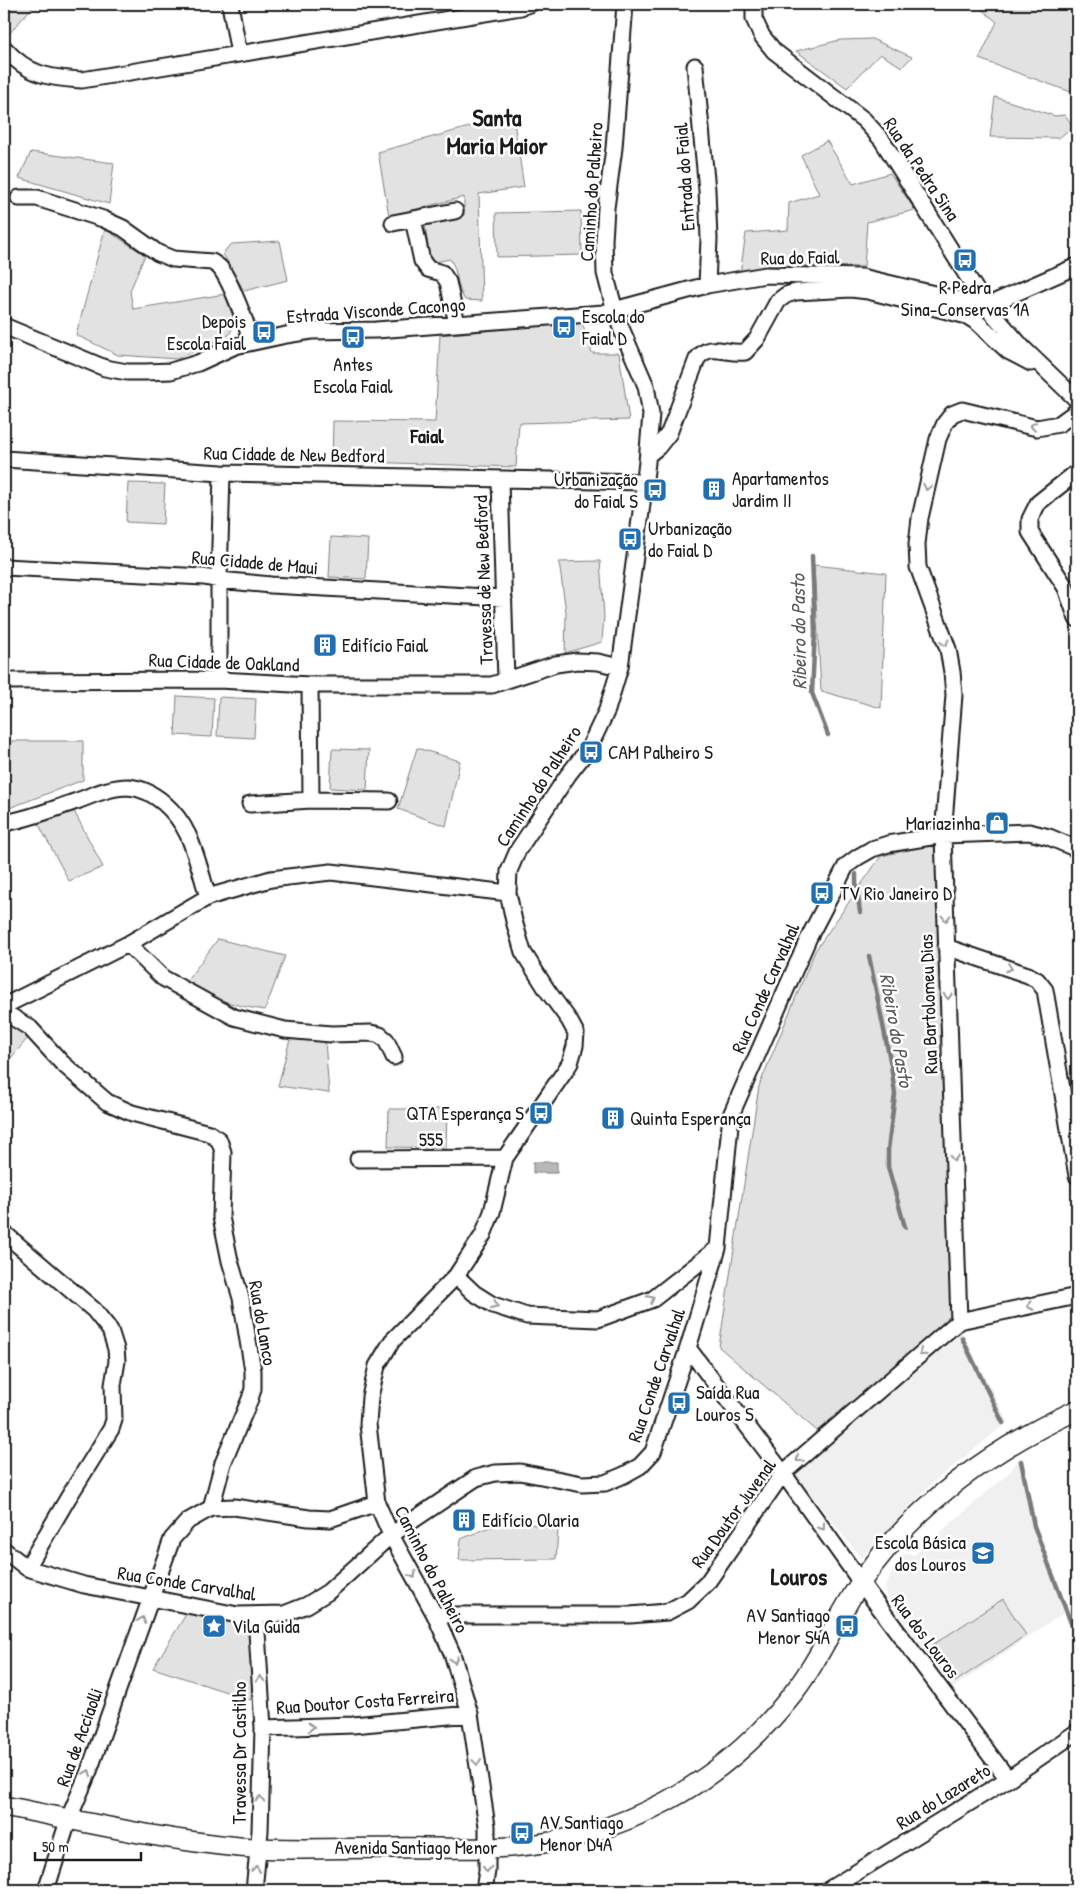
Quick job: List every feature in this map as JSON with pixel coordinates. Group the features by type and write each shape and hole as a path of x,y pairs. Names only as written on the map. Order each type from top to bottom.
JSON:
{"main road":[{"name":"Avenida Santiago Menor","path":"4,1806 178,1838 258,1848 510,1847 584,1835 626,1821 662,1805 709,1775 734,1756 756,1735 792,1695 819,1654 861,1582 904,1531 952,1484 971,1469 1024,1436 1077,1410"}],"street":[{"path":"230,4 239,54"},
{"path":"4,48 15,60 32,70 54,78 82,80 530,4"},
{"name":"Caminho do Palheiro","path":"484,1890 487,1871 487,1826 470,1714 452,1653 435,1615 391,1535 377,1503 368,1424 370,1396 377,1366 392,1341 456,1276 484,1235 492,1212 505,1158 570,1063 575,1046 576,1033 569,1020 523,952 508,894 510,870 518,850 572,769 589,748 607,710 620,667 648,455 650,414 646,386 615,311 605,273 606,208 614,148 625,4"},
{"name":"Rua da Pedra Sina","path":"754,4 754,19 762,36 774,51 864,120 882,140 986,306 1046,371"},
{"name":"Entrada do Faial","path":"695,66 707,190 709,240 707,285"},
{"path":"19,198 38,198 103,219 124,228 158,253 173,260 212,262 221,268 228,281 251,341"},
{"path":"393,223 455,211"},
{"path":"413,219 422,261 428,269 442,273 448,282 457,324"},
{"path":"986,306 1077,266"},
{"name":"Rua do Faial","path":"615,311 707,285 766,275 862,277 986,306"},
{"path":"648,455 658,447 669,433 697,359 702,353 708,349 745,352 757,339 778,301 786,295 796,292 851,289 868,291 967,316 978,323 1008,351 1046,371 1077,400"},
{"name":"Estrada Visconde Cacongo","path":"4,326 105,368 128,372 171,371 251,341 311,331 376,330 549,318 615,311"},
{"name":"Rua Bartolomeu Dias","path":"959,1322 943,835 954,695 948,649 918,567 917,544 920,518 938,439 945,423 952,414 962,410 1036,428 1059,424 1077,411"},
{"name":"Rua Cidade de New Bedford","path":"4,459 222,473 644,482"},
{"path":"1077,472 1038,504 1030,519 1030,532 1066,588 1077,619"},
{"path":"219,680 222,473"},
{"name":"Travessa de New Bedford","path":"500,480 506,680"},
{"name":"Rua Cidade de Maui","path":"4,567 204,577 219,580 504,598"},
{"name":"Rua Cidade de Oakland","path":"4,681 219,680 310,685 492,685 556,664 577,661 598,662 620,667"},
{"path":"310,685 310,800"},
{"path":"4,823 21,820 108,790 127,787 142,790 160,799 175,814 188,835 208,897"},
{"path":"250,804 310,800 389,802"},
{"name":"Rua Conde Carvalhal","path":"4,1550 27,1568 84,1585 238,1616 284,1614 307,1605 328,1592 391,1535 476,1478 520,1472 582,1484 604,1483 624,1476 640,1466 653,1452 688,1348 718,1248 731,1115 791,975 846,866 872,849 888,844 943,835 1029,832 1049,837 1077,849"},
{"path":"4,1006 128,944 208,897 271,878 331,872 508,894"},
{"path":"128,944 163,978 234,1016 285,1030 331,1034 371,1033 380,1035 386,1040 394,1057"},
{"path":"946,947 1028,975 1037,980 1045,990 1077,1176"},
{"name":"Rua do Lanco","path":"4,1012 30,1028 62,1063 107,1102 132,1113 209,1134 219,1140 224,1152 221,1217 248,1337 253,1371 253,1389 223,1463 211,1508"},
{"name":"555","path":"358,1159 505,1158"},
{"path":"4,1233 94,1310 110,1330 116,1349 117,1361 113,1385 114,1420 111,1430 27,1568"},
{"path":"456,1276 474,1293 492,1305 527,1316 598,1319 653,1299 718,1248"},
{"name":"Rua Doutor Juvenal","path":"435,1615 630,1615 667,1612 688,1601 707,1583 783,1473 959,1322 1077,1296"},
{"name":"Rua dos Louros","path":"688,1348 783,1473 861,1582 1008,1779"},
{"path":"211,1508 234,1507 330,1519 377,1503"},
{"name":"Rua de Acciaolli","path":"46,1890 69,1818 89,1771 172,1539 188,1521 211,1508"},
{"name":"Travessa Dr Castilho","path":"254,1890 258,1848 262,1728 256,1616"},
{"name":"Rua Doutor Costa Ferreira","path":"262,1728 353,1725 470,1714"},
{"name":"Rua do Lazareto","path":"828,1890 1008,1779 1077,1732"}],"shaded area":[{"path":"4,4 35,4 8,35 4,30"},
{"path":"975,4 1077,4 1077,72 1072,72 1071,92 979,59 997,22"},
{"path":"872,39 912,57 902,67 880,54 847,88 796,51 840,40"},
{"path":"995,97 1055,116 1065,115 1073,126 1059,138 990,137"},
{"path":"513,115 524,187 479,194 482,301 465,300 450,259 435,262 430,259 425,226 428,223 464,215 464,197 389,216 378,152"},
{"path":"827,141 853,184 890,173 915,210 867,222 864,267 771,265 740,274 746,233 788,230 789,203 819,194 801,155"},
{"path":"31,152 114,163 109,204 19,178"},
{"path":"581,211 582,255 497,257 496,213"},
{"path":"105,229 145,255 130,291 133,309 225,294 235,323 229,335 177,359 118,355 76,335"},
{"path":"280,241 288,280 244,291 223,254 227,248 232,244"},
{"path":"582,322 592,353 619,353 629,420 519,423 516,467 332,461 333,421 435,422 440,335"},
{"path":"128,483 165,484 163,524 126,522"},
{"path":"331,537 368,539 366,579 329,577"},
{"path":"600,561 604,616 602,642 565,653 566,612 559,562"},
{"path":"814,565 886,573 881,708 821,691"},
{"path":"177,696 214,698 212,737 175,735"},
{"path":"219,697 256,699 254,738 217,736"},
{"path":"4,741 83,741 83,780 4,810"},
{"path":"417,748 460,761 446,826 398,809"},
{"path":"332,749 369,750 367,790 330,788"},
{"path":"74,811 103,867 69,881 38,823"},
{"path":"940,843 952,1321 817,1431 719,1347 759,1086 815,951 881,856"},
{"path":"218,939 285,956 265,1010 224,1001 186,982"},
{"path":"4,1019 13,1022 28,1038 4,1066"},
{"path":"290,1039 325,1041 329,1093 278,1086"},
{"path":"389,1109 447,1109 446,1148 388,1147"},
{"path":"533,1162 557,1162 557,1173 533,1173"},
{"path":"961,1330 1008,1422 931,1484 861,1558 793,1472"},
{"path":"1023,1458 1037,1531 1068,1610 953,1688 888,1599 885,1586 906,1553 914,1555 1008,1474 1019,1459"},
{"path":"509,1519 558,1530 556,1559 459,1560 461,1539"},
{"path":"1003,1599 1026,1635 955,1682 931,1646"},
{"path":"188,1611 253,1618 254,1666 251,1700 153,1668"}],"waterway":[{"name":"Ribeiro do Pasto","path":"812,556 815,632 812,693 828,735"},
{"name":"Ribeiro do Pasto","path":"856,874 860,912"},
{"name":"Ribeiro do Pasto","path":"869,956 895,1094 888,1150 888,1167 905,1227"},
{"name":"Ribeiro do Pasto","path":"962,1338 1003,1423"},
{"name":"Ribeiro do Pasto","path":"1021,1461 1034,1526 1077,1639"}],"place":[{"name":"R Pedra Sina-Conservas 1A","path":"965,260"},
{"name":"Escola do Faial D","path":"564,327"},
{"name":"Depois Escola Faial","path":"264,332"},
{"name":"Antes Escola Faial","path":"353,337"},
{"name":"Apartamentos Jardim II","path":"714,489"},
{"name":"Urbanização do Faial S","path":"655,490"},
{"name":"Urbanização do Faial D","path":"630,539"},
{"name":"Edifício Faial","path":"325,645"},
{"name":"CAM Palheiro S","path":"591,752"},
{"name":"Mariazinha","path":"997,823"},
{"name":"TV Rio Janeiro D","path":"822,893"},
{"name":"QTA Esperança S","path":"541,1113"},
{"name":"Quinta Esperança","path":"613,1118"},
{"name":"Saída Rua Louros S","path":"679,1403"},
{"name":"Edifício Olaria","path":"464,1520"},
{"name":"Escola Básica dos Louros","path":"983,1553"},
{"name":"Vila Guida","path":"214,1626"},
{"name":"AV Santiago Menor S4A","path":"847,1626"},
{"name":"AV Santiago Menor D4A","path":"522,1833"}],"district":[{"name":"Santa Maria Maior","path":"497,131"},
{"name":"Faial","path":"427,435"},
{"name":"Louros","path":"799,1576"}]}
